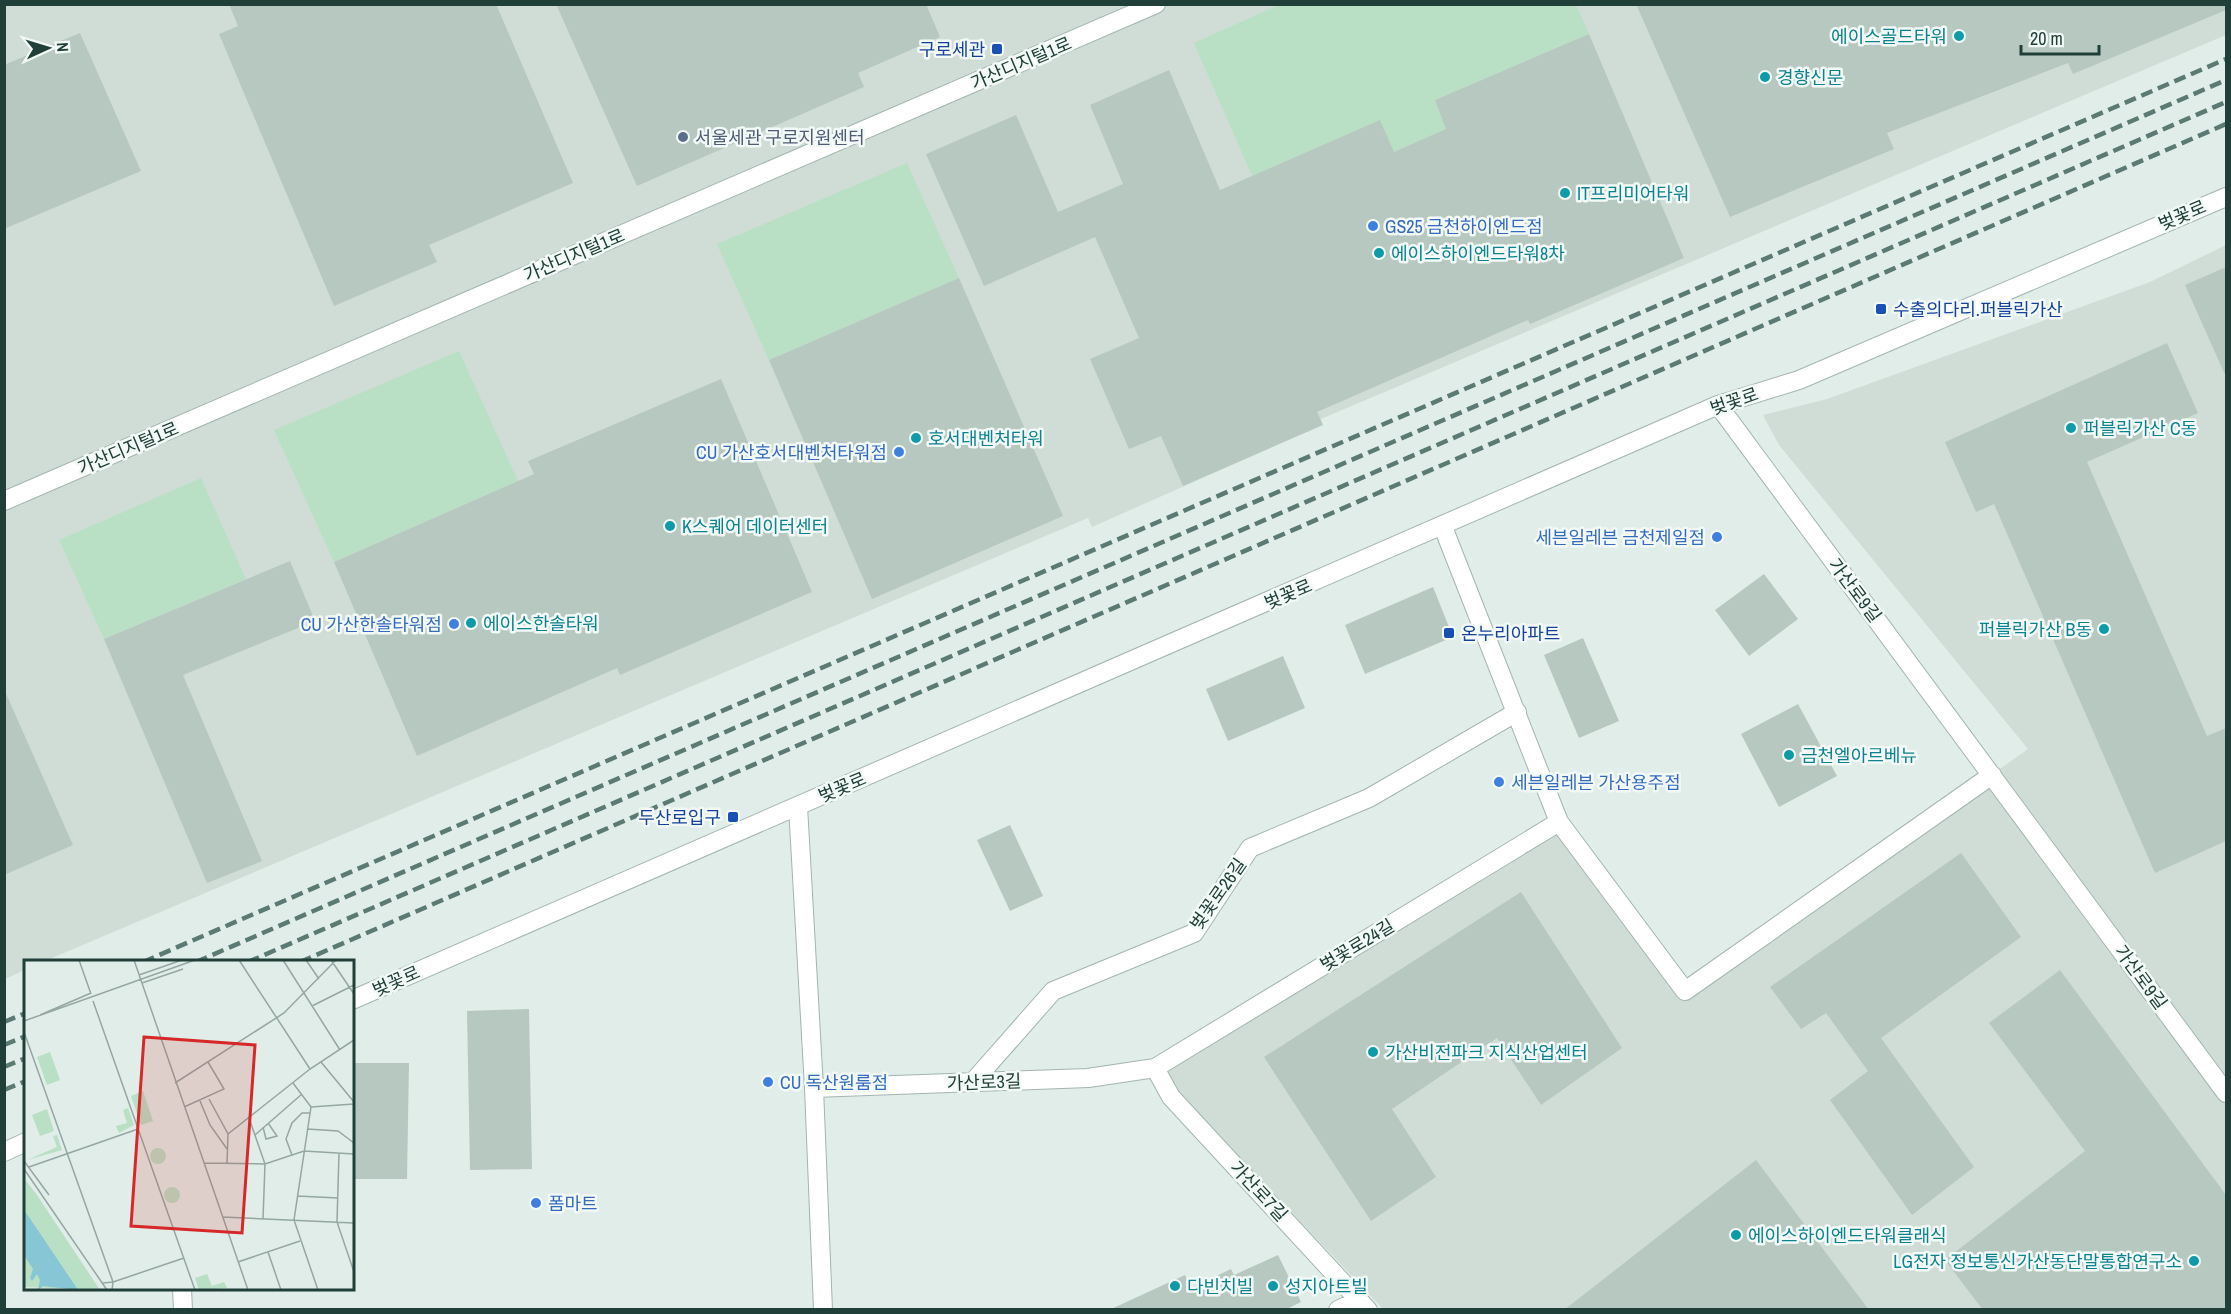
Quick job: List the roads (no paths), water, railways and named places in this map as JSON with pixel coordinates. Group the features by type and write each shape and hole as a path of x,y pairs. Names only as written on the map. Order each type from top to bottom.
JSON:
{"street":[{"name":"가산디지털1로","path":"4,501 1148,6"},
{"name":"벚꽃로","path":"354,999 1443,527 1718,405 1799,380 2226,197"},
{"name":"가산로9길","path":"1718,405 2226,1093"},
{"path":"1443,527 1559,822 1685,991 1992,775"},
{"name":"벚꽃로26길","path":"972,1083 1053,991 1194,933 1250,848 1369,798 1517,712"},
{"path":"798,806 823,1310"},
{"name":"벚꽃로24길","path":"1155,1068 1559,822"},
{"name":"가산로3길","path":"813,1088 1088,1078 1155,1068"},
{"name":"가산로7길","path":"1155,1068 1171,1097 1364,1305"},
{"path":"4,1152 24,1144"},
{"path":"182,1290 183,1310"},
{"path":"1338,1310 1364,1305"}],"railway":[{"path":"148,960 2226,59"},
{"path":"201,960 2226,80"},
{"path":"253,960 2226,102"},
{"path":"305,960 2226,124"},
{"path":"4,1022 24,1014"},
{"path":"4,1045 24,1037"},
{"path":"4,1067 24,1059"},
{"path":"4,1090 24,1082"}],"place":[{"name":"에이스골드타워","path":"1959,36"},
{"name":"구로세관","path":"997,49"},
{"name":"경향신문","path":"1765,77"},
{"name":"서울세관 구로지원센터","path":"683,137"},
{"name":"IT프리미어타워","path":"1565,193"},
{"name":"GS25 금천하이엔드점","path":"1373,226"},
{"name":"에이스하이엔드타워8차","path":"1379,253"},
{"name":"수출의다리.퍼블릭가산","path":"1881,309"},
{"name":"퍼블릭가산 C동","path":"2071,428"},
{"name":"호서대벤처타워","path":"916,438"},
{"name":"CU 가산호서대벤처타워점","path":"899,452"},
{"name":"K스퀘어 데이터센터","path":"670,526"},
{"name":"세븐일레븐 금천제일점","path":"1717,537"},
{"name":"에이스한솔타워","path":"471,623"},
{"name":"CU 가산한솔타워점","path":"454,624"},
{"name":"퍼블릭가산 B동","path":"2104,629"},
{"name":"온누리아파트","path":"1449,633"},
{"name":"금천엘아르베뉴","path":"1789,755"},
{"name":"세븐일레븐 가산용주점","path":"1499,782"},
{"name":"두산로입구","path":"733,817"},
{"name":"가산비전파크 지식산업센터","path":"1373,1052"},
{"name":"CU 독산원룸점","path":"768,1082"},
{"name":"폼마트","path":"536,1203"},
{"name":"에이스하이엔드타워클래식","path":"1736,1235"},
{"name":"LG전자 정보통신가산동단말통합연구소","path":"2194,1261"},
{"name":"다빈치빌","path":"1175,1286"},
{"name":"성지아트빌","path":"1273,1286"}]}
